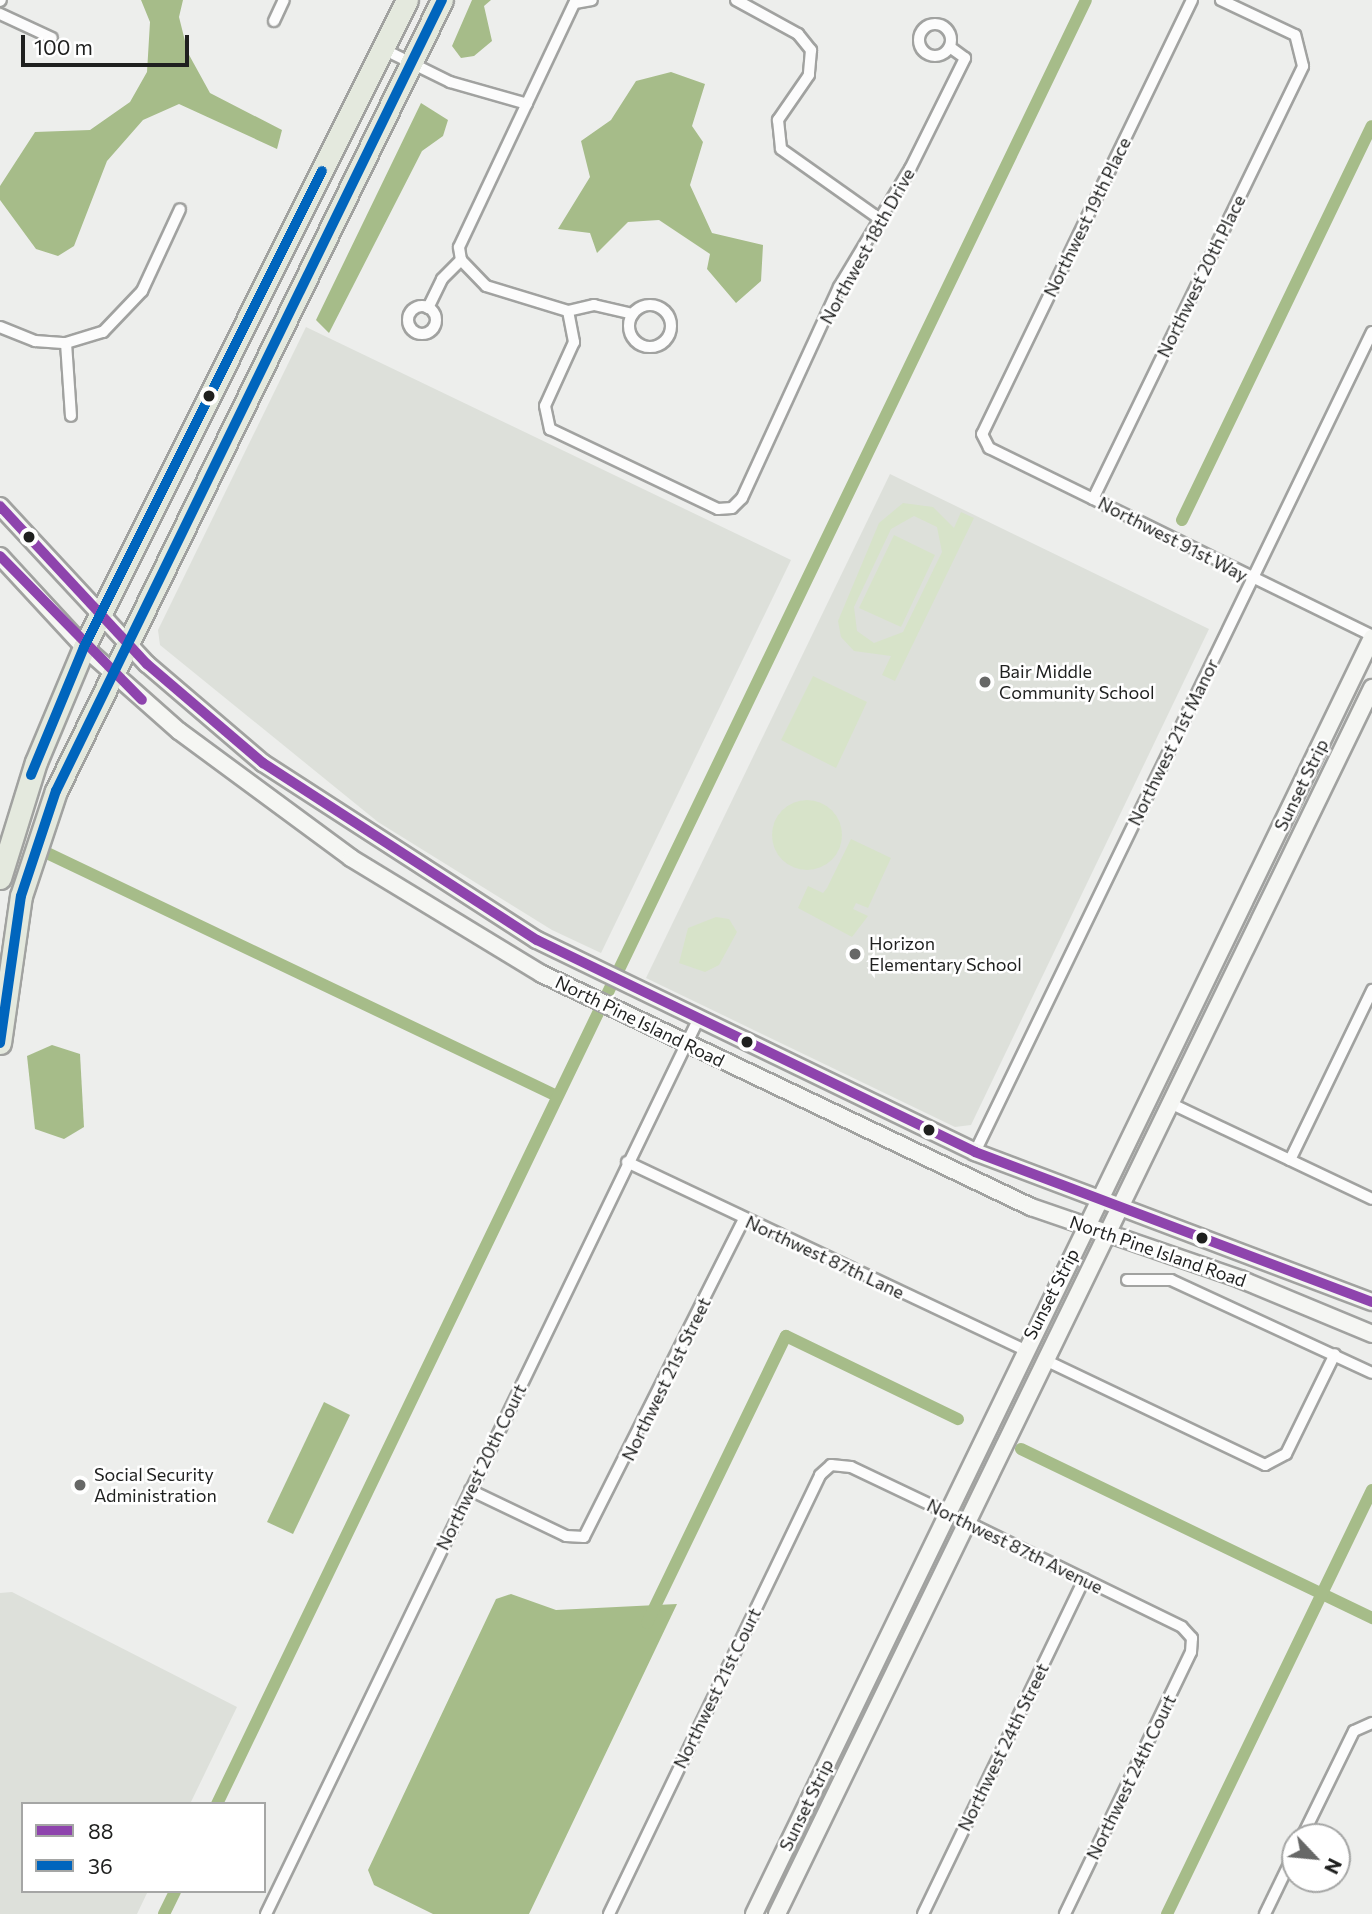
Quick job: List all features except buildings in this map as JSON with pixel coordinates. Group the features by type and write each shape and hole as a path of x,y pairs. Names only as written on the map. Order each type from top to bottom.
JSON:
{"highway":[{"path":"2,870 21,806 84,647 407,0"},
{"path":"0,1044 5,978 25,883 49,813 112,674 442,0"}],"main road":[{"name":"North Pine Island Road","path":"0,506 128,644 263,763 339,817 588,965 975,1152 1372,1302"},
{"name":"North Pine Island Road","path":"0,556 112,674 351,858 576,991 1085,1227 1240,1279 1372,1334"},
{"name":"Sunset Strip","path":"754,1914 948,1513 1023,1349 1372,637"},
{"name":"Sunset Strip","path":"777,1914 1045,1360 1122,1208 1372,688"}],"street":[{"path":"274,21 284,0"},
{"path":"592,0 575,2 459,247 461,260 486,286 568,311 594,305 633,314"},
{"path":"736,0 798,34 811,50 809,75 778,120 781,149 880,219"},
{"name":"Northwest 19th Place","path":"982,435 1192,0"},
{"name":"Northwest 20th Place","path":"1093,499 1303,66 1303,52 1295,35 1221,0"},
{"path":"0,14 52,38"},
{"name":"Northwest 18th Drive","path":"568,311 574,342 545,406 550,429 718,509 732,508 743,498 839,287 880,219 965,58 950,47"},
{"path":"383,49 450,82 527,104"},
{"path":"0,327 35,341 66,343 118,321 142,291 180,209"},
{"path":"428,308 442,279 461,260"},
{"name":"Northwest 21st Manor","path":"975,1152 1372,332"},
{"path":"66,343 71,416"},
{"name":"Northwest 91st Way","path":"982,435 989,447 1372,637"},
{"path":"1290,1160 1372,990"},
{"name":"Northwest 20th Court","path":"269,1913 627,1162 698,1020"},
{"path":"1172,1104 1372,1199"},
{"name":"Northwest 87th Lane","path":"627,1162 1023,1349"},
{"name":"Northwest 21st Street","path":"470,1490 566,1536 584,1537 744,1219"},
{"path":"1127,1280 1171,1280 1372,1373"},
{"path":"1045,1360 1265,1465 1277,1463 1335,1354"},
{"name":"Northwest 87th Avenue","path":"831,1465 851,1467 967,1522 1182,1627 1192,1638"},
{"name":"Northwest 21st Court","path":"609,1914 820,1475 831,1465"},
{"name":"Northwest 24th Street","path":"923,1914 1084,1579"},
{"name":"Northwest 24th Court","path":"1065,1914 1191,1652 1192,1638"},
{"path":"1310,1823 1354,1731 1368,1723"},
{"path":"1265,1914 1281,1881"}],"shaded area":[{"path":"141,0 183,0 179,17 188,53 210,93 282,130 277,149 179,104 143,120 107,161 74,246 58,256 36,249 0,200 0,186 35,132 90,130 130,102 147,72 150,22"},
{"path":"472,0 491,0 484,6 492,41 474,56 461,58 452,46"},
{"path":"671,72 705,84 692,126 703,142 690,185 712,233 763,245 761,281 736,303 707,269 710,254 659,220 628,222 597,253 590,233 558,229 590,177 581,141 611,120 636,81"},
{"path":"421,103 448,120 443,136 422,151 329,333 316,320"},
{"path":"306,327 791,560 601,953 552,930 378,822 160,645 158,630"},
{"path":"890,474 1209,629 971,1125 955,1127 646,978"},
{"path":"903,503 933,507 954,528 961,512 974,518 895,681 882,675 891,656 854,651 841,637 838,621 879,523","holes":["914,516 937,527 942,552 903,632 874,643 857,631 854,607 891,529"]},
{"path":"894,535 935,555 901,627 859,608"},
{"path":"813,676 867,702 836,768 781,740"},
{"path":"807,800 832,810 842,835 832,860 807,870 782,860 772,835 782,810"},
{"path":"851,839 891,858 868,908 856,903 853,909 868,916 852,937 798,908 808,886 823,893 827,888"},
{"path":"716,917 729,919 737,932 719,965 705,972 679,963 688,928"},
{"path":"52,1045 80,1054 84,1127 64,1139 35,1129 27,1056"},
{"path":"324,1402 350,1415 293,1534 267,1522"},
{"path":"12,1592 237,1707 191,1802 21,1802 21,1893 147,1893 137,1914 0,1914 0,1593"},
{"path":"511,1594 556,1610 677,1604 529,1914 433,1914 374,1885 368,1870 496,1599"}],"waterway":[{"path":"218,1802 1086,0"},
{"path":"1182,520 1372,126"},
{"path":"47,853 557,1096"},
{"path":"647,1623 786,1336 958,1419"},
{"path":"1021,1449 1372,1618"},
{"path":"1167,1914 1372,1490"},
{"path":"164,1914 174,1893"}],"transit line":[{"name":"36","path":"0,1043 21,896 56,791 442,0"},
{"name":"36","path":"31,775 84,647 322,171"},
{"name":"88","path":"0,506 147,664 263,763 537,940 975,1152 1372,1302"},
{"name":"88","path":"0,556 142,700"}],"place":[{"name":"Bair Middle Community School","path":"985,682"},
{"name":"Horizon Elementary School","path":"855,954"},
{"name":"Social Security Administration","path":"80,1485"}]}
